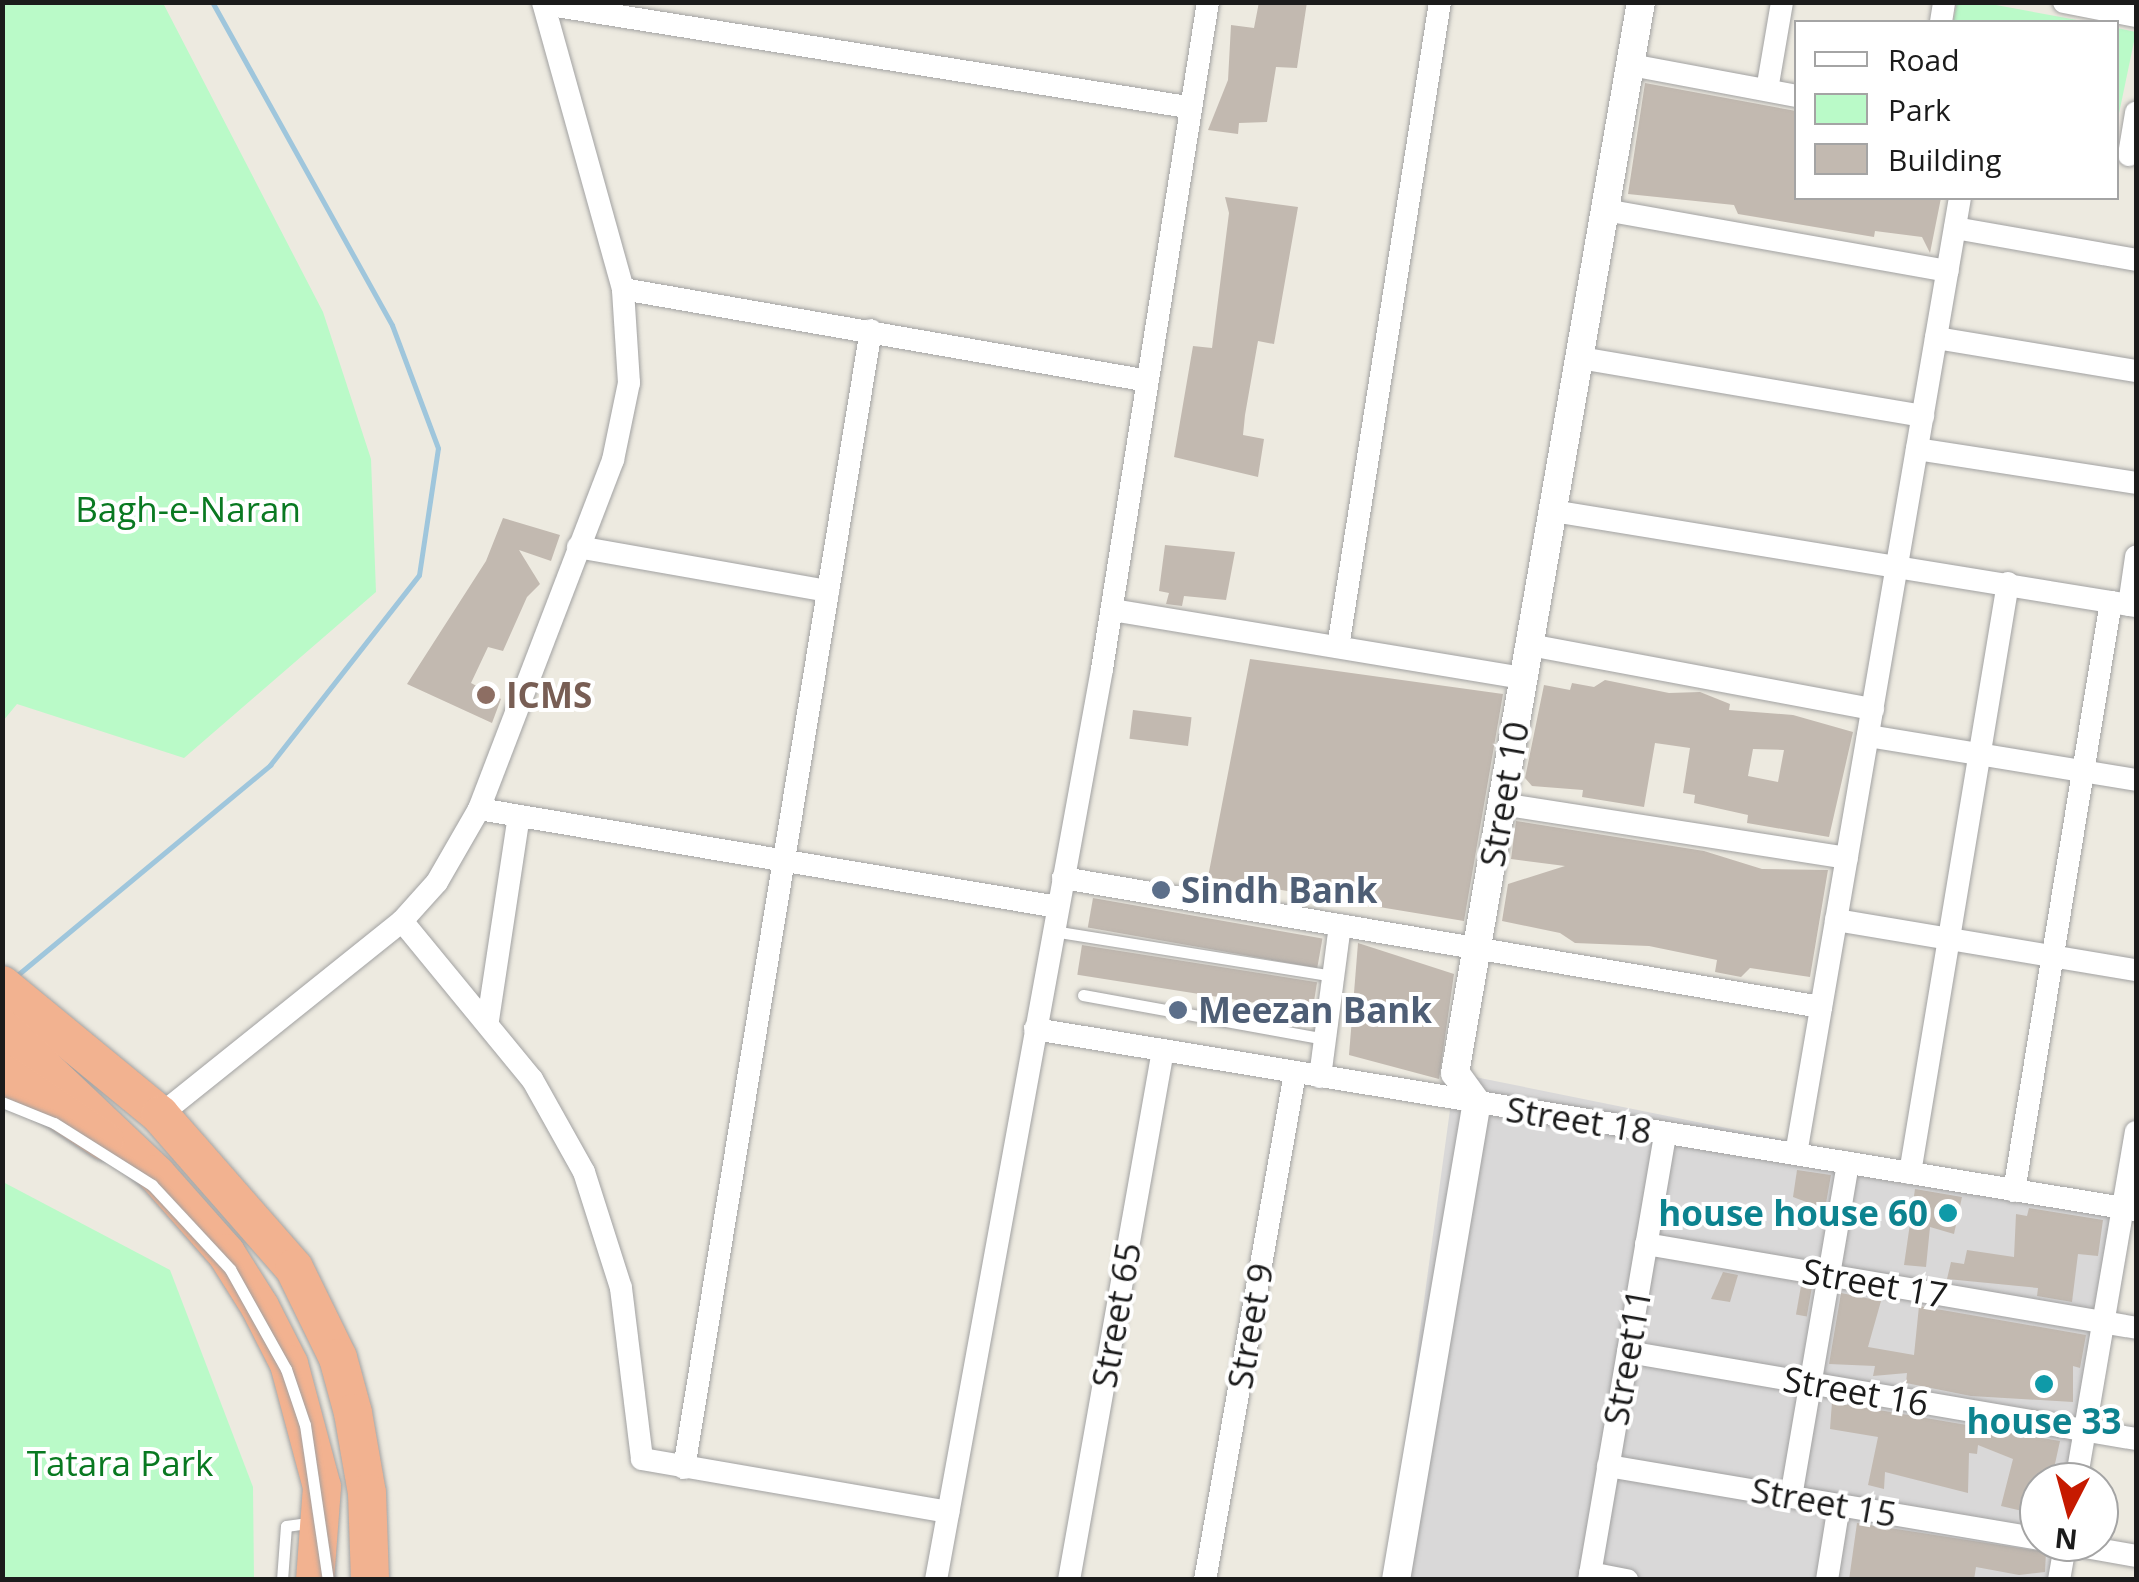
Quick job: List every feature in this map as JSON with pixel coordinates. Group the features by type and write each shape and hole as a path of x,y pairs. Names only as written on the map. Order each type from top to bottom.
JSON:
{"highway":[{"path":"2,985 26,1071"},
{"path":"2,1028 26,1071 156,1174 226,1253 289,1364 322,1487 315,1580"},
{"path":"26,1071 160,1114 294,1268 338,1358 362,1452 370,1580"}],"street":[{"path":"936,1580 1112,610 1144,380 1208,2"},
{"path":"1338,647 1440,2"},
{"name":"Street 10","path":"1477,1103 1455,1073 1641,2"},
{"path":"1768,90 1782,2"},
{"path":"2064,2 2136,16"},
{"path":"160,1114 402,921 437,882 479,809 624,424 629,354 623,289 544,3 1188,107"},
{"path":"1630,65 1794,96"},
{"path":"2127,155 2136,113"},
{"path":"1796,1154 1960,200"},
{"path":"1605,210 1948,271"},
{"path":"1955,228 2136,260"},
{"path":"623,289 1144,380"},
{"path":"684,1468 871,330"},
{"path":"1936,338 2136,371"},
{"path":"1580,358 1923,416"},
{"path":"1918,448 2136,483"},
{"path":"1553,511 2125,604"},
{"path":"578,547 828,592"},
{"path":"2014,1190 2083,772 2136,557"},
{"path":"1910,1173 2008,583"},
{"path":"1112,610 1524,678"},
{"path":"1530,646 1873,709"},
{"path":"1868,736 2136,780"},
{"path":"1502,804 1847,858"},
{"path":"479,809 1058,907"},
{"path":"488,1020 519,816"},
{"path":"1063,878 1821,1007"},
{"path":"1836,920 2136,970"},
{"path":"402,921 488,1020 532,1079 584,1172 621,1288 642,1459 948,1512"},
{"path":"1320,1077 1340,925"},
{"name":"Street 18","path":"1035,1029 2130,1209"},
{"name":"Street 65","path":"1069,1580 1163,1050"},
{"name":"Street 9","path":"1205,1580 1296,1072"},
{"path":"1396,1580 1477,1103"},
{"path":"2079,1462 2104,1322 2130,1209 2136,1132"},
{"name":"Street11","path":"1590,1576 1665,1134"},
{"path":"1791,1497 1848,1162"},
{"name":"Street 17","path":"1646,1244 2136,1328"},
{"name":"Street 16","path":"1628,1352 2136,1439"},
{"name":"Street 15","path":"1608,1466 2019,1536"},
{"path":"1826,1580 1839,1505"},
{"path":"1590,1576 1628,1580"}],"lane":[{"path":"1053,931 1334,976"},
{"path":"1083,994 1326,1038"},
{"path":"26,1071 54,1123 152,1185 230,1269 286,1369 305,1425 328,1580"},
{"path":"282,1580 286,1526 321,1522"}],"shaded area":[{"path":"1455,1073 2123,1208 2080,1462 2019,1462 2019,1562 2063,1562 2060,1579 1386,1580"}],"green space":[{"name":"Bagh-e-Naran","path":"3,2 163,3 323,312 371,459 376,592 184,758 17,704 3,721"},
{"path":"1957,2 1985,3 2077,20 1953,20"},
{"path":"2119,29 2136,32 2119,113"},
{"name":"Tatara Park","path":"3,1182 170,1270 253,1487 254,1579 3,1579"}],"building":[{"path":"1259,2 1307,2 1297,68 1276,67 1267,122 1239,123 1238,134 1208,130 1228,80 1231,25 1254,28"},
{"path":"1645,83 1794,111 1794,200 1941,200 1930,253 1922,237 1875,231 1874,237 1738,214 1734,205 1628,194"},
{"path":"1225,197 1298,207 1274,344 1258,341 1245,415 1243,435 1264,439 1258,477 1174,457 1193,346 1212,348 1229,213"},
{"path":"503,518 560,535 551,561 519,550 540,584 527,597 503,651 488,647 471,683 501,699 492,723 407,684 486,561"},
{"path":"1165,545 1235,552 1226,600 1184,596 1182,606 1166,604 1169,593 1159,591"},
{"path":"1250,659 1503,694 1464,921 1361,904 1362,898 1339,900 1208,877"},
{"path":"1605,680 1669,693 1700,692 1730,704 1729,710 1793,715 1853,732 1829,837 1747,823 1748,815 1694,803 1695,795 1683,793 1690,748 1655,743 1644,807 1582,797 1583,790 1532,786 1525,778 1544,685 1570,690 1572,683 1594,687","holes":["1753,749 1784,750 1778,782 1748,776"]},
{"path":"1133,710 1192,717 1188,746 1129,739"},
{"path":"1516,821 1704,851 1762,869 1828,870 1810,977 1750,968 1741,977 1715,972 1717,960 1649,946 1575,943 1560,933 1502,921 1508,884 1565,866 1511,859"},
{"path":"1093,898 1322,938 1317,968 1088,928"},
{"path":"1358,943 1454,974 1439,1079 1349,1055"},
{"path":"1082,945 1317,982 1312,1012 1077,975"},
{"path":"1797,1170 1831,1175 1825,1209 1793,1197"},
{"path":"1915,1189 1962,1197 1954,1234 1930,1227 1926,1267 1904,1265"},
{"path":"2029,1208 2103,1220 2098,1256 2078,1254 2072,1302 2037,1296 2038,1288 1947,1279 1951,1262 1964,1264 1967,1250 2014,1257 2016,1214 2027,1216"},
{"path":"1723,1272 1738,1275 1730,1302 1711,1299"},
{"path":"1801,1286 1812,1288 1807,1316 1796,1315"},
{"path":"1841,1293 1881,1301 1868,1347 1914,1355 1919,1306 2086,1335 2080,1368 2073,1366 2073,1402 1971,1396 1906,1383 1907,1373 1873,1376 1875,1366 1829,1364"},
{"path":"1832,1402 2060,1441 2055,1462 2019,1462 2019,1510 2001,1506 2013,1459 1978,1445 1977,1454 1969,1453 1968,1493 1885,1472 1884,1489 1868,1485 1878,1437 1830,1429"},
{"path":"1857,1523 2019,1548 2019,1562 2046,1562 2045,1572 2019,1575 1976,1567 1974,1580 1849,1580"}],"waterway":[{"path":"15,977 270,765 419,575 438,448 392,325 212,2"}],"place":[{"name":"ICMS","path":"486,695"},
{"name":"Sindh Bank","path":"1161,890"},
{"name":"Meezan Bank","path":"1178,1010"},
{"name":"house house 60","path":"1948,1213"},
{"name":"house 33","path":"2044,1384"}]}
